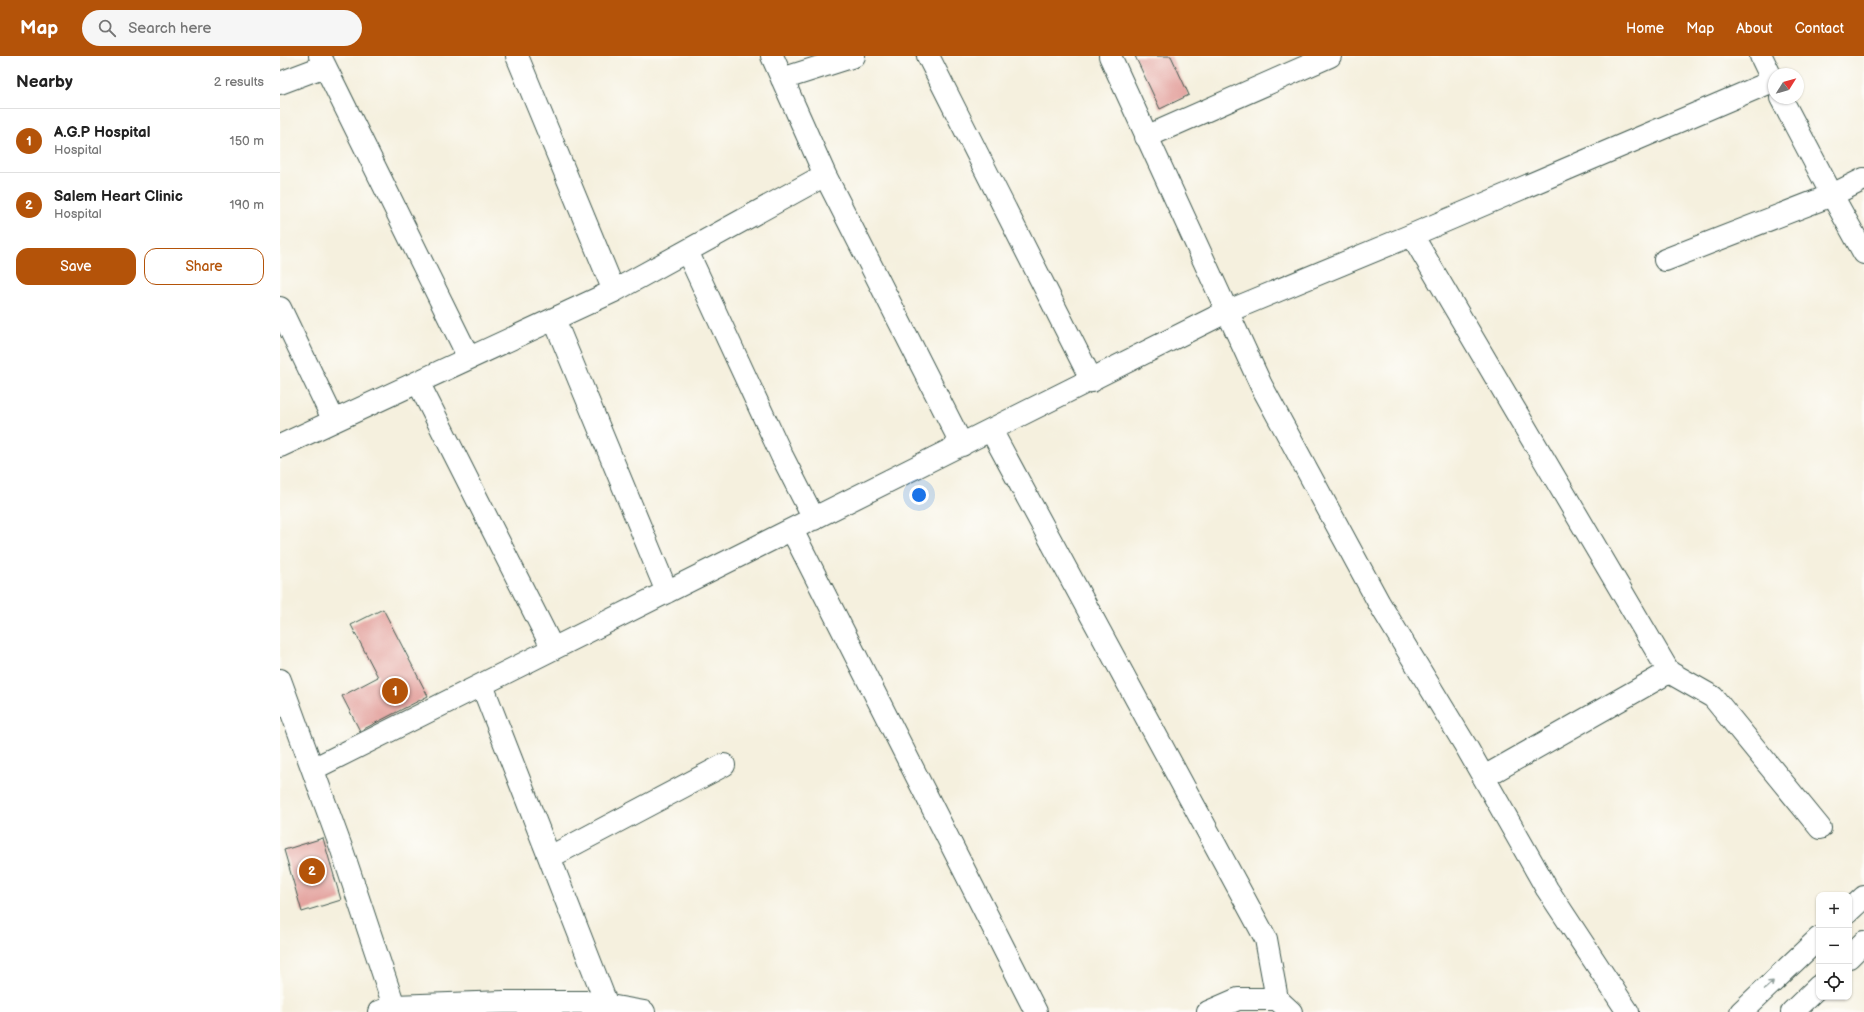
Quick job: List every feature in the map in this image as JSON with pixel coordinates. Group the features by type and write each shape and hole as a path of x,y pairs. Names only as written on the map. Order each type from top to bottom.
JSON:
{"street":[{"path":"516,56 614,291"},
{"path":"772,56 825,176 962,445"},
{"path":"782,79 854,56"},
{"path":"928,56 1092,380"},
{"path":"1110,56 1226,312 1261,385 1379,603 1484,777 1548,889 1628,1012"},
{"path":"1146,137 1330,56"},
{"path":"1761,56 1768,71"},
{"path":"280,83 322,61 469,358"},
{"path":"313,769 1226,312 1768,91"},
{"path":"1784,104 1864,253"},
{"path":"280,446 614,291 825,176"},
{"path":"1665,260 1832,195 1864,179"},
{"path":"1412,235 1669,672 1713,697 1820,828"},
{"path":"686,251 782,456 814,519"},
{"path":"280,308 334,421"},
{"path":"554,319 667,592"},
{"path":"418,382 553,650"},
{"path":"991,430 1266,939 1284,1006 1238,999 1208,1012"},
{"path":"792,530 1036,1012"},
{"path":"1484,777 1669,672"},
{"path":"280,680 342,850 387,1009 534,1002 587,1002 644,1012"},
{"path":"482,685 607,1005"},
{"path":"550,857 724,765"},
{"path":"1852,908 1864,898"},
{"path":"1741,1012 1816,941"},
{"path":"1852,954 1864,942"},
{"path":"1792,1012 1816,989"}],"building":[{"path":"1135,56 1171,56 1189,95 1160,109"},
{"path":"383,609 428,696 360,731 342,696 378,677 351,625"},
{"path":"323,838 341,900 302,912 284,850"}],"place":[{"name":"A.G.P Hospital","path":"395,691"},
{"name":"Salem Heart Clinic","path":"312,871"}]}
